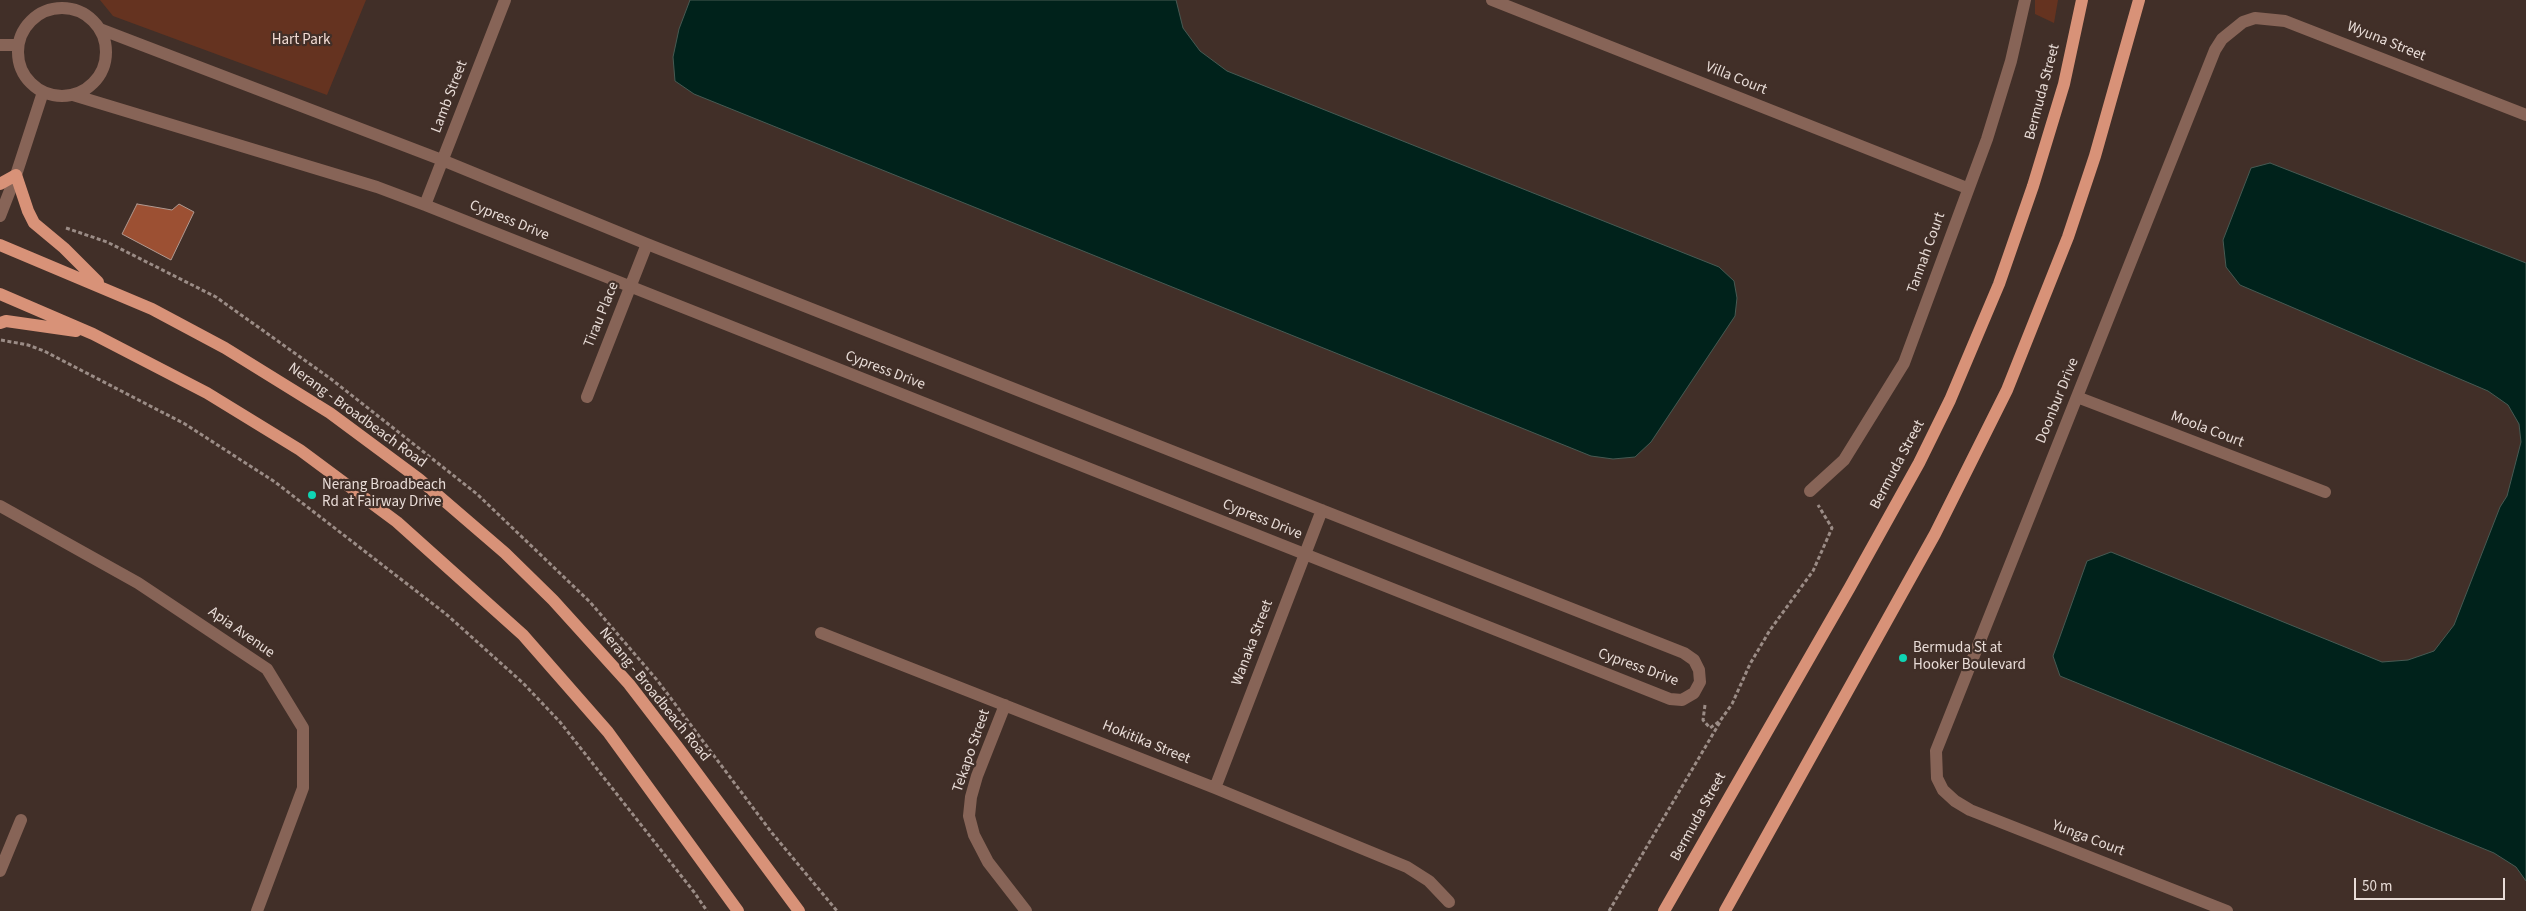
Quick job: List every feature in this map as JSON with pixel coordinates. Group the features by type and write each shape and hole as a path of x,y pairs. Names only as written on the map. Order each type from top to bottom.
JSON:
{"main road":[{"name":"Bermuda Street","path":"1664,911 1850,587 1919,463 1950,400 1999,284 2033,186 2064,84 2082,0"},
{"path":"1725,911 1935,534 2007,390 2068,236 2095,156 2139,0"},
{"path":"0,184 16,175 34,223 64,248 103,287"},
{"name":"Nerang - Broadbeach Road","path":"0,245 152,309 218,344 330,412 419,479 505,554 553,600 634,691 799,911"},
{"path":"0,294 93,334 207,393 300,450 397,522 463,579 523,635 608,732 738,911"},
{"path":"0,323 14,322 93,334"}],"street":[{"name":"Lamb Street","path":"425,205 505,0"},
{"name":"Villa Court","path":"1492,0 1967,188"},
{"name":"Tannah Court","path":"1810,491 1844,460 1904,363 1967,188 1987,139 2011,61 2025,0"},
{"path":"71,4 100,29 106,44 104,69 94,83 73,95 58,96 43,92 31,84 23,73 18,59 18,44 24,30 40,14 71,4"},
{"name":"Wyuna Street","path":"2232,30 2243,22 2255,18 2285,21 2526,115"},
{"name":"Cypress Drive","path":"73,95 378,187 1670,699 1682,700 1694,693 1700,682 1699,670 1694,660 1684,653 647,244 442,160 100,29"},
{"name":"Doonbur Drive","path":"1943,790 1937,778 1936,751 2215,50 2232,30"},
{"path":"0,45 18,44"},
{"path":"0,216 16,175 43,92"},
{"name":"Tirau Place","path":"587,397 647,244"},
{"name":"Moola Court","path":"2078,397 2325,492"},
{"name":"Apia Avenue","path":"0,506 138,583 267,669 303,728 304,788 257,911"},
{"name":"Wanaka Street","path":"1214,788 1322,510"},
{"name":"Hokitika Street","path":"822,634 1214,788 1407,867 1430,881 1448,902"},
{"name":"Tekapo Street","path":"1005,705 977,776 971,797 970,816 974,835 988,862 1026,911"},
{"name":"Yunga Court","path":"1943,790 1955,801 1970,810 2226,911"},
{"path":"0,871 20,820"}],"path":[{"path":"0,340 28,345 44,351 185,424 282,488 446,614 523,683 560,722 688,884 707,911"},
{"path":"1609,911 1736,696 1750,664 1770,630 1814,571 1832,528 1810,491"},
{"path":"1700,682 1705,703 1703,720 1710,728 1720,721"}],"green space":[{"name":"Hart Park","path":"100,0 366,0 327,95 113,16"},
{"path":"2035,0 2058,0 2054,23 2035,14"}],"water":[{"path":"690,0 1176,0 1183,28 1200,51 1227,71 1719,267 1734,281 1737,298 1735,316 1651,442 1635,457 1613,459 1591,456 694,94 675,81 673,57 679,29"},
{"path":"2270,163 2526,263 2526,881 2516,867 2494,853 2060,676 2053,656 2087,561 2111,552 2382,662 2408,660 2434,651 2454,625 2500,507 2507,496 2521,442 2519,424 2508,405 2488,391 2240,285 2226,267 2223,240 2251,168"}],"building":[{"path":"137,204 172,210 179,204 194,212 171,260 122,234"}],"place":[{"name":"Nerang Broadbeach Rd at Fairway Drive","path":"312,495"},
{"name":"Bermuda St at Hooker Boulevard","path":"1903,658"}]}
